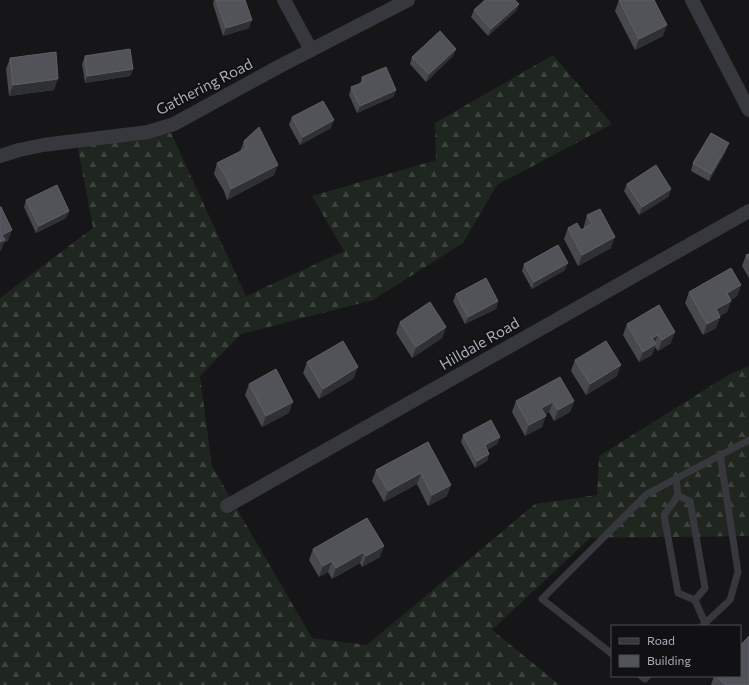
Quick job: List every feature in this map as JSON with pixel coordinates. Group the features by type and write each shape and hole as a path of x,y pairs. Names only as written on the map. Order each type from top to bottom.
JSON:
{"street":[{"path":"284,0 311,50"},
{"name":"Gathering Road","path":"0,156 43,145 148,132 174,124 311,50 408,0"},
{"path":"692,0 749,110"},
{"name":"Hilldale Road","path":"227,506 749,210"}],"lane":[{"path":"611,653 542,599 647,494 749,440"},
{"path":"676,478 678,496 664,515 678,593 695,600 703,625 730,600 738,572 720,454"},
{"path":"678,496 690,502 705,588 695,600"}],"green space":[{"path":"553,55 612,124 497,185 463,243 373,300 241,334 200,376 212,466 312,638 367,645 535,504 597,495 599,456 730,374 749,366 749,536 590,538 492,630 560,685 0,685 0,298 93,228 78,148 171,133 246,296 344,251 312,196 436,160 435,123"}],"building":[{"path":"216,0 245,0 252,20 226,28"},
{"path":"485,0 515,0 519,4 491,29 474,10"},
{"path":"619,0 654,0 667,25 639,39"},
{"path":"440,31 456,49 429,74 412,57"},
{"path":"130,49 133,69 87,76 85,56"},
{"path":"56,52 58,79 13,85 10,58"},
{"path":"386,67 396,90 360,106 351,87 364,82 362,77"},
{"path":"323,101 334,120 303,137 292,117"},
{"path":"259,127 278,165 231,189 228,180 217,163 247,148 244,141"},
{"path":"711,133 729,143 711,174 693,163"},
{"path":"656,165 671,189 642,207 627,184"},
{"path":"57,185 69,211 39,226 26,200"},
{"path":"0,207 12,230 2,235 5,240 0,242"},
{"path":"600,209 615,237 582,255 568,228 577,223 581,230 592,224 587,215"},
{"path":"558,245 568,263 534,282 524,264"},
{"path":"731,268 741,285 727,293 731,301 716,309 720,317 707,324 689,292"},
{"path":"486,278 498,301 468,317 456,294"},
{"path":"430,302 446,327 416,347 400,322"},
{"path":"659,305 675,332 662,340 658,335 652,338 656,344 643,352 627,324"},
{"path":"343,341 358,367 323,389 307,362"},
{"path":"606,341 621,365 590,384 575,360"},
{"path":"276,369 293,402 266,416 249,384"},
{"path":"560,377 574,401 558,410 553,402 541,408 546,416 529,425 516,401"},
{"path":"491,420 500,437 485,445 489,454 477,461 463,435"},
{"path":"428,442 451,485 432,495 421,473 388,491 376,470"},
{"path":"367,518 384,546 366,556 364,552 336,568 332,561 323,566 313,549"},
{"path":"749,636 749,685 726,685 717,677 741,677 741,645"}]}
